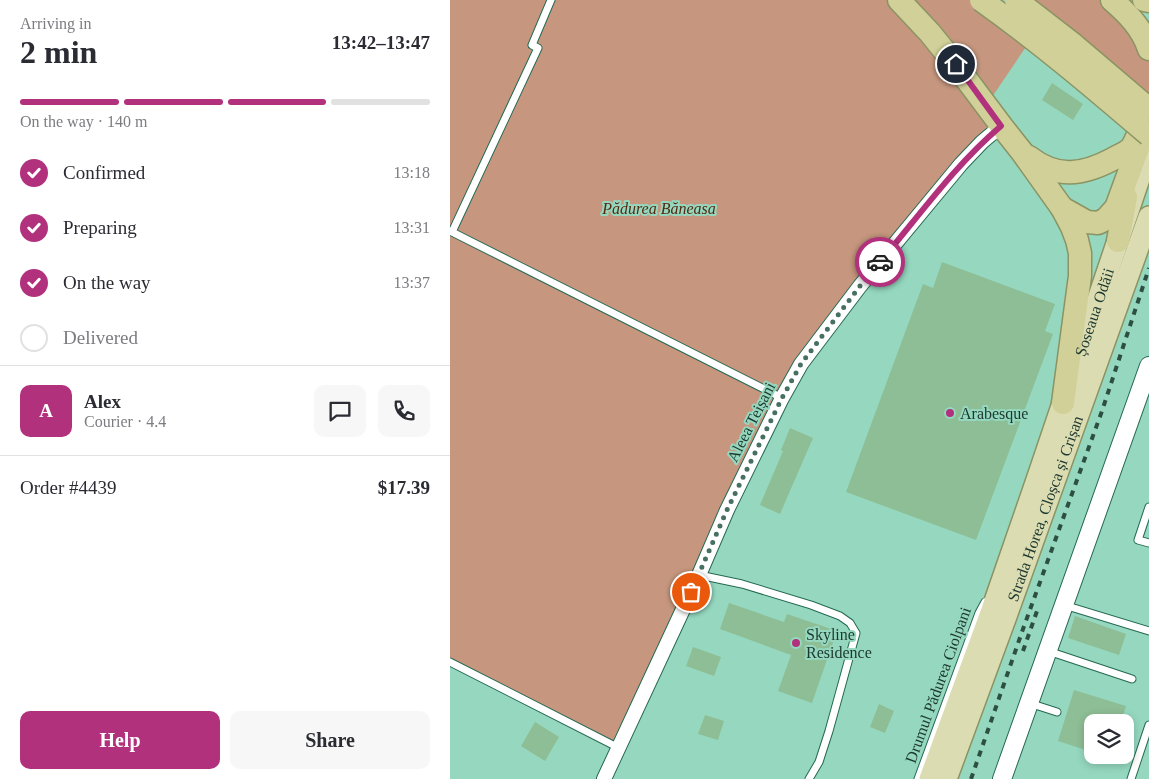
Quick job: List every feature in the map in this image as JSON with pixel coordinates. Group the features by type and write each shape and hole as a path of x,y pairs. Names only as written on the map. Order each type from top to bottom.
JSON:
{"highway":[{"path":"899,0 956,64 1065,210 1072,227 1077,240 1081,264 1063,403"},
{"path":"981,0 1059,59 1149,135"},
{"path":"1016,0 1074,45 1149,108"},
{"path":"1112,0 1133,21 1149,49"},
{"path":"1125,0 1139,14 1149,29"},
{"path":"1144,0 1149,1"},
{"path":"1118,241 1137,154 1136,139 1149,104"},
{"path":"1065,210 1087,222 1098,223 1106,219 1116,208 1149,119"},
{"path":"1022,152 1045,168 1096,177 1102,180 1110,190 1108,204 1100,213 1082,215 1065,210"},
{"path":"1074,172 1137,154"}],"main road":[{"name":"Strada Horea, Cloșca și Crișan","path":"930,779 994,609 1149,217"},
{"name":"Șoseaua Odăii","path":"1038,476 1118,241"},
{"name":"Strada Horea, Cloșca și Crișan","path":"946,779 994,609 1038,476"}],"street":[{"name":"Aleea Teișani","path":"604,779 699,575 727,510 782,398 801,364 860,286 961,164 1001,126"},
{"path":"1002,779 1149,366"}],"lane":[{"path":"551,0 532,45 538,48 452,232 782,398"},
{"path":"1149,507 1138,540 1149,544"},
{"path":"699,575 742,584 811,605 840,616 850,623 856,633 829,731 819,762 809,779"},
{"path":"1064,605 1149,631"},
{"name":"Drumul Pădurea Ciolpani","path":"918,779 979,612 994,609"},
{"path":"1048,651 1132,678"},
{"path":"450,662 619,748"},
{"path":"1029,703 1058,712"},
{"path":"1131,779 1149,725"}],"green space":[{"name":"Pădurea Băneasa","path":"450,0 981,0 1032,38 990,100 1005,121 801,364 619,748 450,662"},
{"path":"1016,0 1112,0 1149,49 1149,104"}],"building":[{"path":"1052,83 1083,104 1073,120 1042,100"},
{"name":"Arabesque","path":"942,262 1055,304 1045,331 1053,334 976,540 846,492 923,284 933,288"},
{"path":"790,428 813,438 780,514 760,505 783,451 781,450"},
{"name":"Skyline Residence","path":"729,603 784,622 787,614 837,631 812,703 778,691 791,655 720,629"},
{"path":"1075,616 1126,634 1119,655 1068,638"},
{"path":"693,647 721,657 714,676 686,666"},
{"path":"1074,690 1126,706 1124,714 1084,714 1084,749 1058,741"},
{"path":"879,704 894,711 885,733 870,727"},
{"path":"705,715 724,721 718,740 698,734"},
{"path":"535,722 559,737 545,761 521,746"}],"railway":[{"path":"971,779 1102,411 1149,268"},
{"path":"1023,651 1037,611"}],"way so far":[{"path":"691,592 727,510 782,398 801,364 880,262"}],"place":[{"name":"Arabesque","path":"950,413"},
{"name":"Skyline Residence","path":"796,643"}],"route":[{"path":"880,262 961,164 1001,126 956,64"}]}
